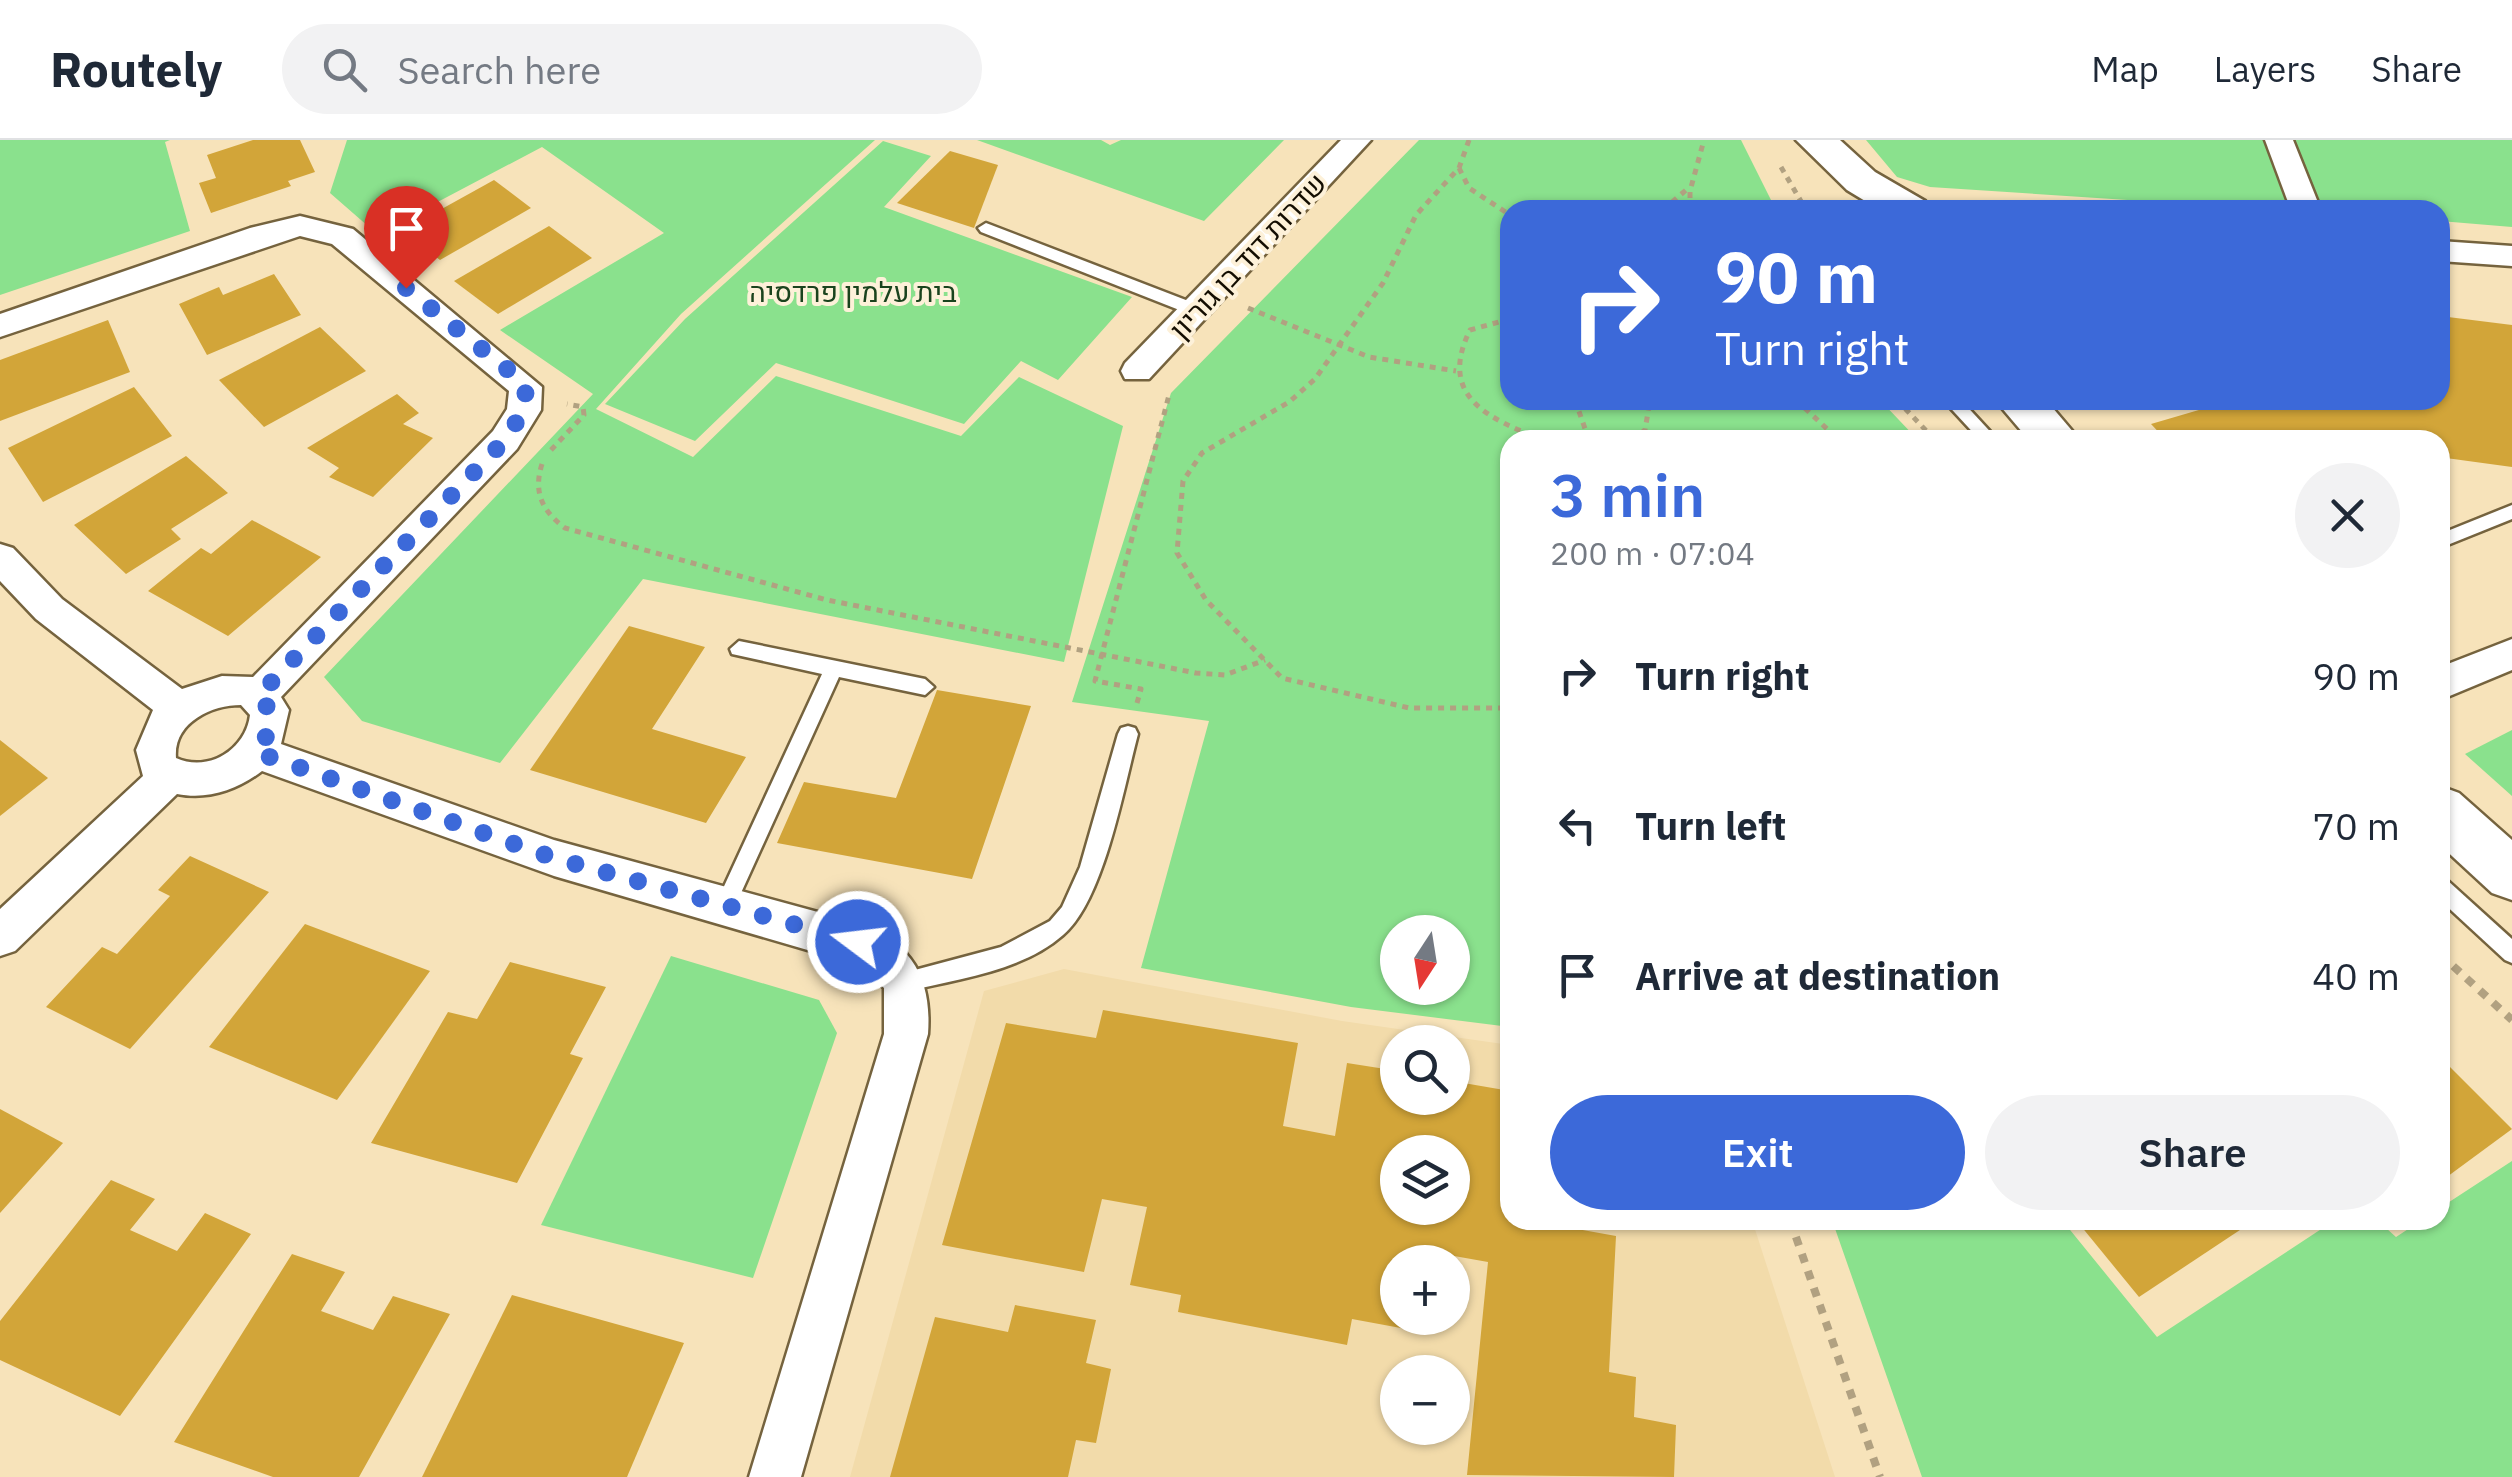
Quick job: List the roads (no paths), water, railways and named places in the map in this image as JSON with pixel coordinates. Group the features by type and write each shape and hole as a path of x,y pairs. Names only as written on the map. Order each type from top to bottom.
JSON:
{"street":[{"name":"שדרות דוד בן גוריון","path":"1136,371 1207,302 1357,140"},
{"path":"1816,140 1861,181 1892,200"},
{"path":"2278,140 2302,200"},
{"path":"1790,147 1834,200"},
{"path":"0,326 261,235 300,226 342,236 526,387 524,410 505,440 258,696"},
{"path":"2450,252 2512,256"},
{"path":"0,558 49,609 180,708"},
{"path":"2450,680 2512,654"},
{"path":"237,690 258,696 270,710 271,723 256,752 225,774 204,780 169,776 158,766 156,738 180,708 218,691 237,690"},
{"path":"256,752 554,858 858,942 892,961 910,992 906,1034 775,1477"},
{"path":"0,937 169,776"},
{"path":"2450,819 2512,874"}],"lane":[{"path":"986,228 1207,302"},
{"path":"1961,410 1980,430"},
{"path":"2450,537 2512,512"},
{"path":"739,649 925,687"},
{"path":"724,908 834,668"},
{"path":"904,982 1010,954 1058,927 1080,897 1128,734"},
{"path":"2450,897 2512,953"}],"park label":[{"name":"בית עלמין פרדסיה","path":"853,292"}]}
